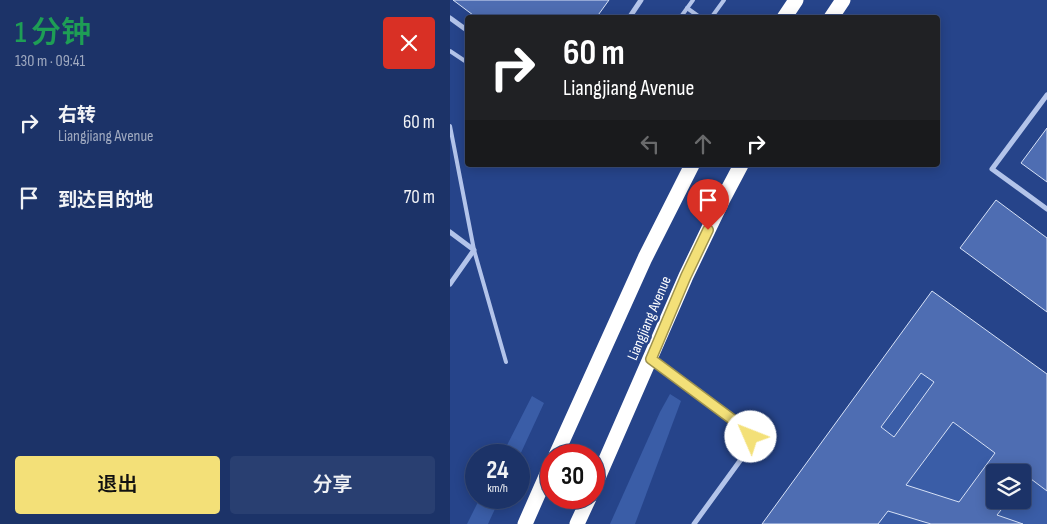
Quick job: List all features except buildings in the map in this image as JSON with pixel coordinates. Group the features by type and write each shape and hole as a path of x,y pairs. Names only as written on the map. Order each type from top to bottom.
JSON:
{"highway":[{"path":"786,15 796,0"},
{"path":"833,15 843,0"},
{"name":"Liangjiang Avenue","path":"561,444 645,258 691,167"},
{"name":"Liangjiang Avenue","path":"605,462 686,276 740,167"},
{"path":"525,524 540,490"},
{"path":"577,524 584,509"}],"street":[{"path":"631,15 641,0"},
{"path":"450,18 465,29"},
{"path":"1047,95 992,169 1047,209"},
{"path":"450,232 474,250 450,284"},
{"path":"651,359 744,428 751,437 750,447 694,524"}],"lane":[{"path":"682,15 693,0"},
{"path":"713,15 724,0"},
{"path":"687,8 697,15"},
{"path":"450,51 465,62"},
{"path":"450,126 474,250 506,362"}],"shaded area":[{"path":"921,373 934,382 894,437 881,427"},
{"path":"670,394 681,401 635,524 610,524 660,412"},
{"path":"532,396 544,403 525,444 508,444"},
{"path":"953,422 995,453 959,502 906,485"},
{"path":"1031,479 1047,491 1047,524 1023,524 997,515 1002,509 1031,509"},
{"path":"474,509 495,509 488,524 467,524"},
{"path":"888,511 931,524 878,524"}],"route":[{"path":"708,230 686,276 651,359 744,428 751,437"}]}
